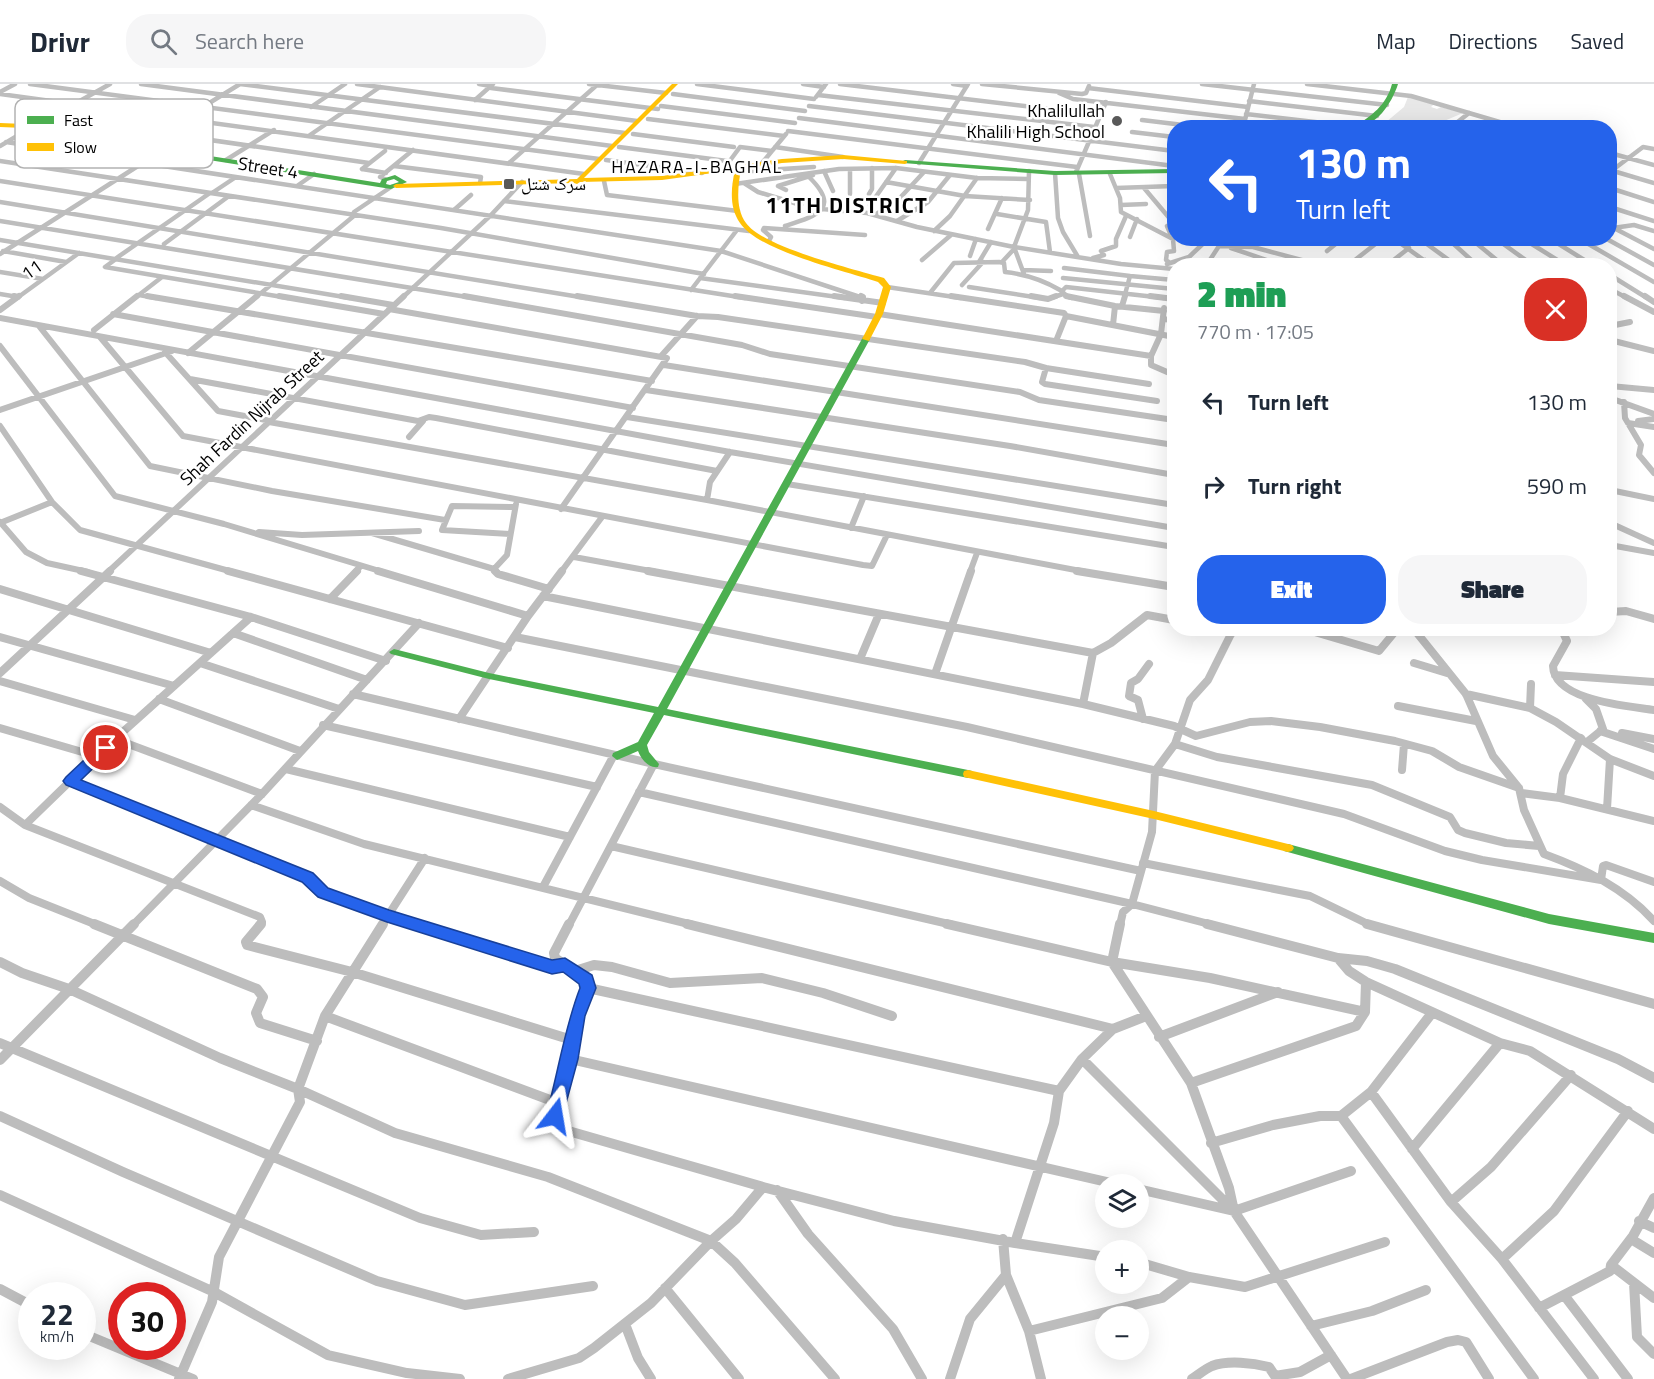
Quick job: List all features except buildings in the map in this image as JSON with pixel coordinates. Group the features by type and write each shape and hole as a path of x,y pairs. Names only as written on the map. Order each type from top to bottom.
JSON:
{"street":[{"path":"0,93 15,84"},
{"path":"30,84 147,99"},
{"path":"83,99 110,84"},
{"path":"141,84 616,146 725,165 738,170 843,157"},
{"path":"213,101 240,84 734,147"},
{"path":"311,107 345,84"},
{"path":"357,84 567,111 651,112 795,123"},
{"path":"479,84 582,99 784,136"},
{"path":"589,84 671,90 805,111"},
{"path":"509,163 598,84"},
{"path":"213,159 388,183 435,184 584,179 591,175 602,159 671,90 683,84"},
{"path":"697,84 951,110 1094,128"},
{"path":"803,84 825,85"},
{"path":"840,84 1101,115"},
{"path":"875,215 898,200 910,187 927,150 967,85 952,84"},
{"path":"982,84 1085,94 1089,86 1377,116"},
{"path":"1202,84 1253,87 1387,105"},
{"path":"1307,84 1394,89 1493,120"},
{"path":"763,167 774,149 825,85"},
{"path":"475,100 492,86"},
{"path":"0,87 6,88"},
{"path":"310,135 380,87"},
{"path":"1245,120 1253,87"},
{"path":"1371,120 1387,105 1394,89"},
{"path":"0,93 41,99"},
{"path":"1059,93 1068,98 1292,120"},
{"path":"1090,236 1078,172 1083,153 1106,102"},
{"path":"282,117 300,105"},
{"path":"809,106 1167,150"},
{"path":"213,108 702,173 731,180 758,192 801,205"},
{"path":"232,125 251,113"},
{"path":"1460,120 1469,113"},
{"path":"799,118 1167,165"},
{"path":"1142,120 1167,123"},
{"path":"213,122 509,163 604,181 702,173 725,165 740,147 921,167 1028,175"},
{"path":"210,173 274,130"},
{"path":"788,131 1078,172 1110,174 1167,171"},
{"path":"1132,132 1167,136"},
{"path":"0,146 15,137"},
{"path":"213,141 369,163"},
{"name":"Street 4","path":"6,142 15,143"},
{"path":"1617,166 1643,147 1654,149"},
{"path":"188,353 335,232 388,183 394,166 413,150"},
{"path":"385,152 362,169 388,183"},
{"path":"1617,155 1654,165"},
{"path":"394,166 481,177 480,183"},
{"path":"763,167 807,172 822,170"},
{"path":"763,167 768,178"},
{"path":"739,184 822,170 872,168 921,167 950,175 977,178 1078,172"},
{"path":"43,168 354,213 597,252 702,276 862,301 880,311"},
{"path":"1,252 135,168"},
{"name":"Street 4","path":"180,168 721,251 863,297 862,301"},
{"path":"869,194 872,189 872,168"},
{"path":"870,205 896,168"},
{"path":"850,169 850,194"},
{"path":"738,170 738,211 749,231"},
{"path":"822,170 833,191"},
{"path":"786,190 778,186 807,172"},
{"path":"785,226 808,218 822,209 826,200 807,172"},
{"path":"1055,173 1056,209 1063,233 1076,248 1078,257"},
{"path":"1617,173 1654,183"},
{"path":"297,186 314,174"},
{"path":"1110,174 1121,205 1121,212 1167,236"},
{"path":"897,221 928,202 950,175"},
{"path":"930,292 954,263 1002,262 1015,247 1030,200 1028,175"},
{"path":"236,177 105,267 261,293 389,310 662,355 666,358 664,365 561,509"},
{"path":"934,231 950,216 977,178"},
{"path":"0,181 335,232 691,290 880,311 1057,339 1151,357"},
{"path":"604,181 607,195 738,211"},
{"name":"Shah Fardin Nijrab Street","path":"0,673 452,251 522,182"},
{"path":"886,182 937,193 1030,200"},
{"path":"1116,188 1167,186"},
{"path":"1144,188 1167,213"},
{"path":"1617,190 1654,201"},
{"path":"454,210 471,195"},
{"path":"164,244 229,196"},
{"path":"988,229 997,214 1002,198"},
{"path":"504,201 749,231 769,241 881,280 887,287 1065,314 1167,335"},
{"path":"0,202 312,251 697,316 718,316 1025,362 1046,368 1149,384"},
{"path":"1121,205 1146,204"},
{"path":"822,209 875,215 951,235 1015,247 1088,259 1167,266"},
{"path":"1617,210 1654,220"},
{"path":"997,214 1047,222 1050,252"},
{"path":"1088,259 1104,255 1101,251 1116,246 1115,242 1126,216"},
{"path":"1130,237 1137,219"},
{"path":"0,221 139,242 681,333 742,345 770,354 1020,392 1039,400 1167,419"},
{"path":"1617,226 1634,225 1654,231"},
{"path":"769,241 771,237 763,230 764,228 794,231 827,230 865,235"},
{"path":"691,290 737,230"},
{"path":"1617,230 1654,250"},
{"path":"1161,233 1167,233"},
{"path":"922,260 951,235"},
{"path":"970,256 976,239"},
{"path":"0,240 271,285 389,310"},
{"path":"991,242 965,286 1048,299 1063,292 1066,287 1166,299 1161,334 1151,357 1154,368 1167,373"},
{"path":"1617,245 1654,265"},
{"path":"1168,258 1167,252 1174,251 1174,246"},
{"path":"1187,258 1201,246"},
{"path":"1219,246 1253,247 1294,258"},
{"path":"1223,246 1260,258"},
{"path":"1327,251 1333,246"},
{"path":"1358,258 1373,246"},
{"path":"1406,246 1422,258"},
{"path":"1430,246 1446,258"},
{"path":"1456,246 1469,258"},
{"path":"1480,246 1494,258"},
{"path":"1506,246 1523,258"},
{"path":"1535,246 1554,258"},
{"path":"1562,246 1581,258"},
{"path":"1592,246 1613,258"},
{"path":"1015,247 1024,272 1072,298 1119,306 1164,310"},
{"path":"1396,258 1409,248"},
{"path":"1635,255 1654,250"},
{"path":"1,252 66,262"},
{"name":"11","path":"0,310 79,253"},
{"path":"1157,259 1167,264"},
{"path":"1617,261 1654,282"},
{"path":"1002,262 1005,272 1051,271"},
{"path":"1064,268 1167,279"},
{"path":"0,272 43,279"},
{"path":"1113,325 1130,276"},
{"path":"94,330 162,277"},
{"path":"1063,278 1167,288"},
{"path":"1617,279 1654,302"},
{"path":"543,887 616,755 642,745 751,545 772,512 806,444 880,311 887,287"},
{"path":"1617,293 1654,312"},
{"path":"0,294 18,297"},
{"path":"139,295 652,381"},
{"path":"1057,339 1072,298"},
{"path":"113,314 633,408"},
{"path":"662,355 697,316"},
{"path":"0,318 796,464 1167,527"},
{"path":"1162,319 1167,319"},
{"path":"1617,325 1630,322"},
{"path":"39,326 81,382 150,466 272,491 445,520"},
{"path":"100,337 183,436 516,503 561,509 872,566 887,535"},
{"path":"1617,342 1654,351"},
{"path":"1642,347 1654,344"},
{"path":"0,346 115,496 246,531 528,616"},
{"path":"0,410 174,350"},
{"path":"165,352 218,411 772,512 977,553 1167,585"},
{"path":"664,365 1167,444"},
{"path":"1046,368 1043,384 1157,401"},
{"path":"190,380 423,421"},
{"path":"1617,387 1654,390"},
{"path":"646,390 1167,474"},
{"path":"1617,400 1654,415"},
{"path":"1624,402 1628,423 1641,444 1640,455 1654,473"},
{"path":"1628,423 1654,415"},
{"path":"409,437 429,417 717,471"},
{"path":"627,417 1167,504"},
{"path":"1628,423 1654,427"},
{"path":"0,426 52,502 80,530 508,648"},
{"path":"707,500 710,482 730,452"},
{"path":"787,483 1167,547"},
{"path":"1617,491 1654,499"},
{"path":"851,528 864,496"},
{"path":"52,502 0,523 26,552 47,563 105,576 251,617 386,661"},
{"path":"510,534 442,530 453,506 516,503"},
{"path":"494,569 507,555 516,503"},
{"path":"459,719 528,616 602,518"},
{"path":"1617,526 1654,543"},
{"path":"246,531 302,535 419,531"},
{"path":"372,533 494,569 498,574 549,589"},
{"path":"1617,546 1654,553"},
{"path":"935,674 977,553"},
{"path":"574,557 1093,653 1111,643 1147,615 1167,619"},
{"path":"330,599 361,566"},
{"path":"0,589 211,653"},
{"path":"543,596 1083,704 1143,719 1196,736 1250,722 1271,721 1320,727 1404,744 1432,751 1459,766 1520,790 1654,821"},
{"path":"1617,612 1626,611 1654,619"},
{"path":"860,659 879,614"},
{"path":"25,825 135,720 251,617"},
{"path":"0,1060 286,769 323,725 386,661 419,623"},
{"path":"233,633 367,680"},
{"path":"1230,636 1208,680 1190,700 1175,744 1155,771 1152,832 1132,904 1123,912 1112,962 1191,1083 1229,1188 1234,1211"},
{"path":"1328,636 1379,651 1391,636"},
{"path":"1419,636 1466,694 1476,721 1494,756 1520,790 1524,810 1544,854 1601,880 1643,907 1654,921"},
{"path":"1553,675 1554,662 1562,654 1567,641 1565,636"},
{"path":"0,637 174,686"},
{"path":"515,637 967,727 1344,814 1464,855 1601,880"},
{"path":"394,652 489,676 844,747 1154,815 1339,861 1549,919 1654,938"},
{"path":"1083,704 1093,653"},
{"path":"200,663 339,709"},
{"path":"1414,663 1449,674"},
{"path":"1143,719 1138,700 1129,696 1131,683 1149,664"},
{"path":"1553,675 1584,680 1628,679 1654,682"},
{"path":"1553,675 1569,690 1586,699 1596,709 1602,730"},
{"path":"0,681 135,720"},
{"path":"1530,708 1531,684"},
{"path":"353,694 654,764 1142,867 1310,896 1376,928 1654,1004"},
{"path":"1466,694 1530,708 1584,740 1610,759 1654,776"},
{"path":"159,699 300,751"},
{"path":"1586,699 1654,710"},
{"path":"1398,706 1476,721"},
{"path":"323,725 597,787"},
{"path":"0,728 96,756"},
{"path":"1602,730 1654,749"},
{"path":"1560,798 1565,768 1584,740 1602,730 1654,739"},
{"path":"115,739 262,794"},
{"path":"1175,744 1217,757 1372,785 1450,818 1458,830 1465,833 1506,843 1539,846"},
{"path":"1402,770 1404,744"},
{"path":"642,745 644,753 654,764"},
{"path":"1607,809 1610,759"},
{"path":"654,764 554,953 555,958 587,980 588,988 577,1016 570,1059 558,1103 555,1123 558,1128 763,1187 894,1221 1095,1255"},
{"path":"286,769 570,837"},
{"path":"70,781 308,878 323,893 387,916 552,967 565,964"},
{"path":"639,792 1132,904 1338,958 1366,961 1395,969 1598,1050 1654,1078"},
{"path":"251,805 364,844 1113,1029"},
{"path":"0,807 25,825 262,919 246,942 247,945 352,972 572,1040"},
{"path":"610,846 1112,962 1278,992 1365,1012"},
{"path":"180,1377 212,1302 219,1257 300,1102 298,1089 325,1016 425,858"},
{"path":"1601,880 1603,866 1606,865 1654,882"},
{"path":"0,881 29,898 257,989 263,997 256,1013 260,1023 317,1041"},
{"path":"1643,907 1654,906"},
{"path":"1338,958 1349,971 1366,982 1500,1043 1530,1051 1628,1111 1654,1130"},
{"path":"0,962 22,973 69,989 220,1058 298,1089 396,1133 548,1177 711,1241 735,1263 835,1379"},
{"path":"575,971 594,965 612,967 670,983 762,978 823,993 892,1016"},
{"path":"1191,1083 1356,1026 1365,1012 1366,982"},
{"path":"588,988 1059,1091"},
{"path":"1159,1037 1278,992"},
{"path":"1211,1143 1273,1125 1320,1116 1341,1116 1371,1092 1432,1013"},
{"path":"325,1016 558,1103"},
{"path":"1015,1243 1054,1123 1059,1091 1082,1059 1113,1029 1146,1016"},
{"path":"0,1043 420,1218 482,1235 534,1232"},
{"path":"1412,1149 1500,1043"},
{"path":"570,1059 1095,1179"},
{"path":"1082,1059 1234,1211 1349,1379 1447,1342 1458,1340 1466,1342 1489,1379"},
{"path":"1451,1202 1491,1167 1571,1075"},
{"path":"1371,1092 1451,1202 1502,1259 1594,1379"},
{"path":"1502,1259 1554,1211 1628,1111"},
{"path":"0,1116 377,1281 465,1305 592,1286"},
{"path":"1341,1116 1534,1379"},
{"path":"1149,1192 1234,1211 1351,1171"},
{"path":"508,1379 579,1358 625,1324 736,1219 763,1187"},
{"path":"777,1190 808,1234 893,1329 922,1379"},
{"path":"0,1195 214,1292 328,1355 407,1373 460,1379"},
{"path":"1539,1308 1611,1271 1611,1265 1631,1239 1639,1221 1654,1198"},
{"path":"1639,1221 1654,1228"},
{"path":"1002,1239 1006,1275 1029,1331 1041,1379"},
{"path":"1631,1239 1654,1253"},
{"path":"1149,1265 1189,1277 1245,1287 1385,1242"},
{"path":"1611,1265 1654,1298"},
{"path":"950,1379 970,1319 1006,1275"},
{"path":"1029,1331 1162,1298 1189,1277"},
{"path":"1634,1283 1637,1337 1654,1354"},
{"path":"665,1288 739,1379"},
{"path":"0,1289 18,1299"},
{"path":"1311,1326 1372,1311 1426,1290"},
{"path":"1564,1295 1628,1379"},
{"path":"625,1324 638,1358 651,1379"},
{"path":"96,1339 180,1377 193,1379"},
{"path":"1192,1379 1213,1366 1234,1364 1258,1364 1269,1367 1274,1377 1300,1372 1331,1355"}],"shaded area":[{"path":"1408,97 1434,104 1431,107 1437,109 1441,107 1463,113 1446,120 1389,120 1404,107"}],"traffic: fast":[{"path":"1369,120 1385,105 1395,84"},
{"path":"213,158 382,185"},
{"path":"905,162 1055,173 1167,171"},
{"path":"395,177 404,182 391,187 382,185 384,180 395,177"},
{"path":"617,756 642,745 866,339"},
{"path":"394,652 489,676 968,774"},
{"path":"642,745 644,753 654,764"},
{"path":"1288,848 1549,919 1654,938"}],"traffic: slow":[{"path":"577,182 675,84"},
{"path":"0,125 15,126"},
{"path":"396,186 662,178 782,161 843,157 905,162"},
{"path":"738,168 735,192 737,208 739,216 748,229 773,244 881,280 887,287 879,314 866,339"},
{"path":"968,774 1154,815 1288,848"}],"place":[{"name":"Khalilullah Khalili High School","path":"1117,121"},
{"name":"سرک شتل","path":"509,184"}],"district":[{"name":"HAZARA-I-BAGHAL","path":"697,167"},
{"name":"11TH DISTRICT","path":"847,205"}],"route":[{"path":"106,748 70,781 308,878 323,893 387,916 552,967 565,964 587,980 588,988 577,1016 570,1059 555,1116"}]}
